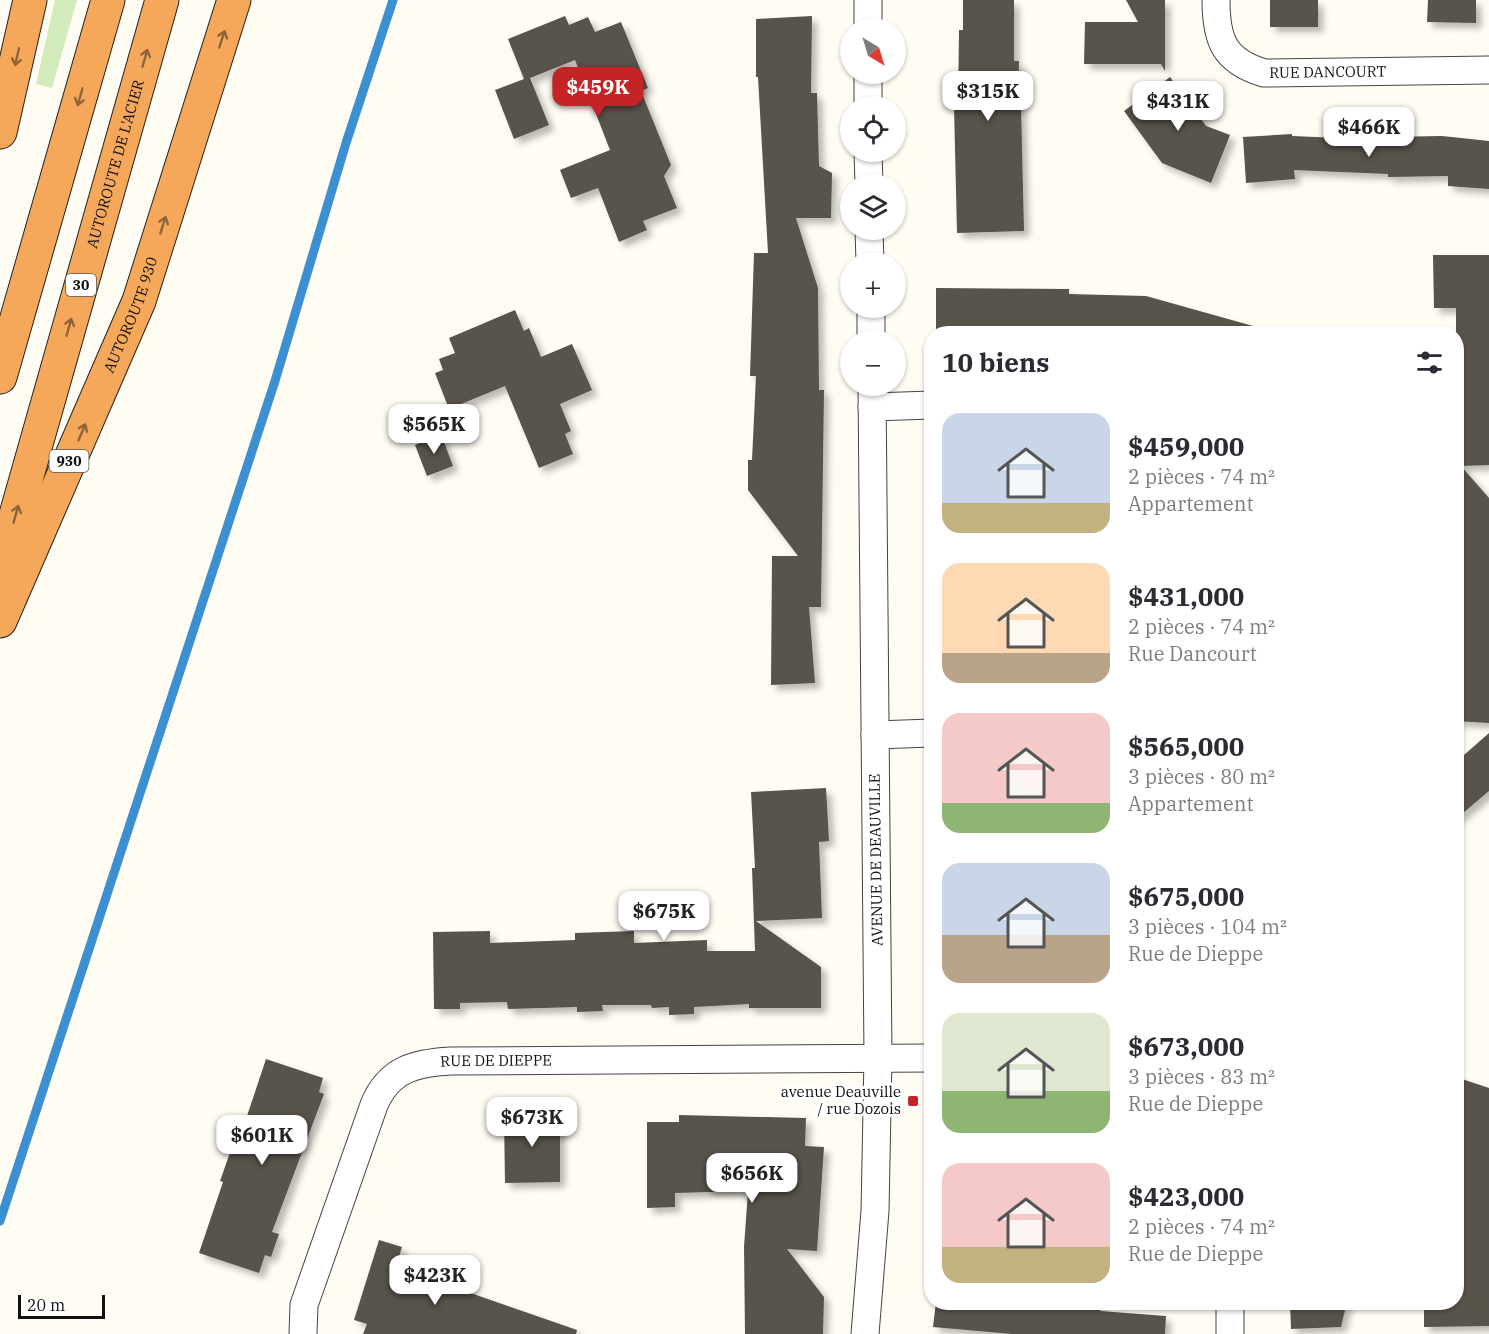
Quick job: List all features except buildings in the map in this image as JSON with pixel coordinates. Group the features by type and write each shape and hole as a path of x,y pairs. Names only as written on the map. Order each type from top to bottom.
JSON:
{"highway":[{"path":"0,132 30,0"},
{"path":"0,377 108,0"},
{"name":"AUTOROUTE DE L'ACIER","path":"0,571 162,0"},
{"name":"AUTOROUTE 930","path":"0,621 139,301 234,0"}],"street":[{"path":"868,0 868,18"},
{"name":"RUE DANCOURT","path":"1216,0 1222,42 1239,62 1264,73 1489,70"},
{"path":"872,396 924,404"},
{"name":"AVENUE DE DEAUVILLE","path":"865,1334 875,1211 878,1057 872,396"},
{"path":"875,735 924,733"},
{"name":"RUE DE DIEPPE","path":"303,1334 304,1305 374,1105 387,1083 408,1067 421,1063 451,1061 924,1058"},
{"path":"1230,1310 1230,1334"}],"green space":[{"path":"55,0 77,0 52,88 36,84"}],"waterway":[{"path":"0,1221 275,381 346,143 393,0"}],"place":[{"name":"avenue Deauville / rue Dozois","path":"913,1101"}]}
